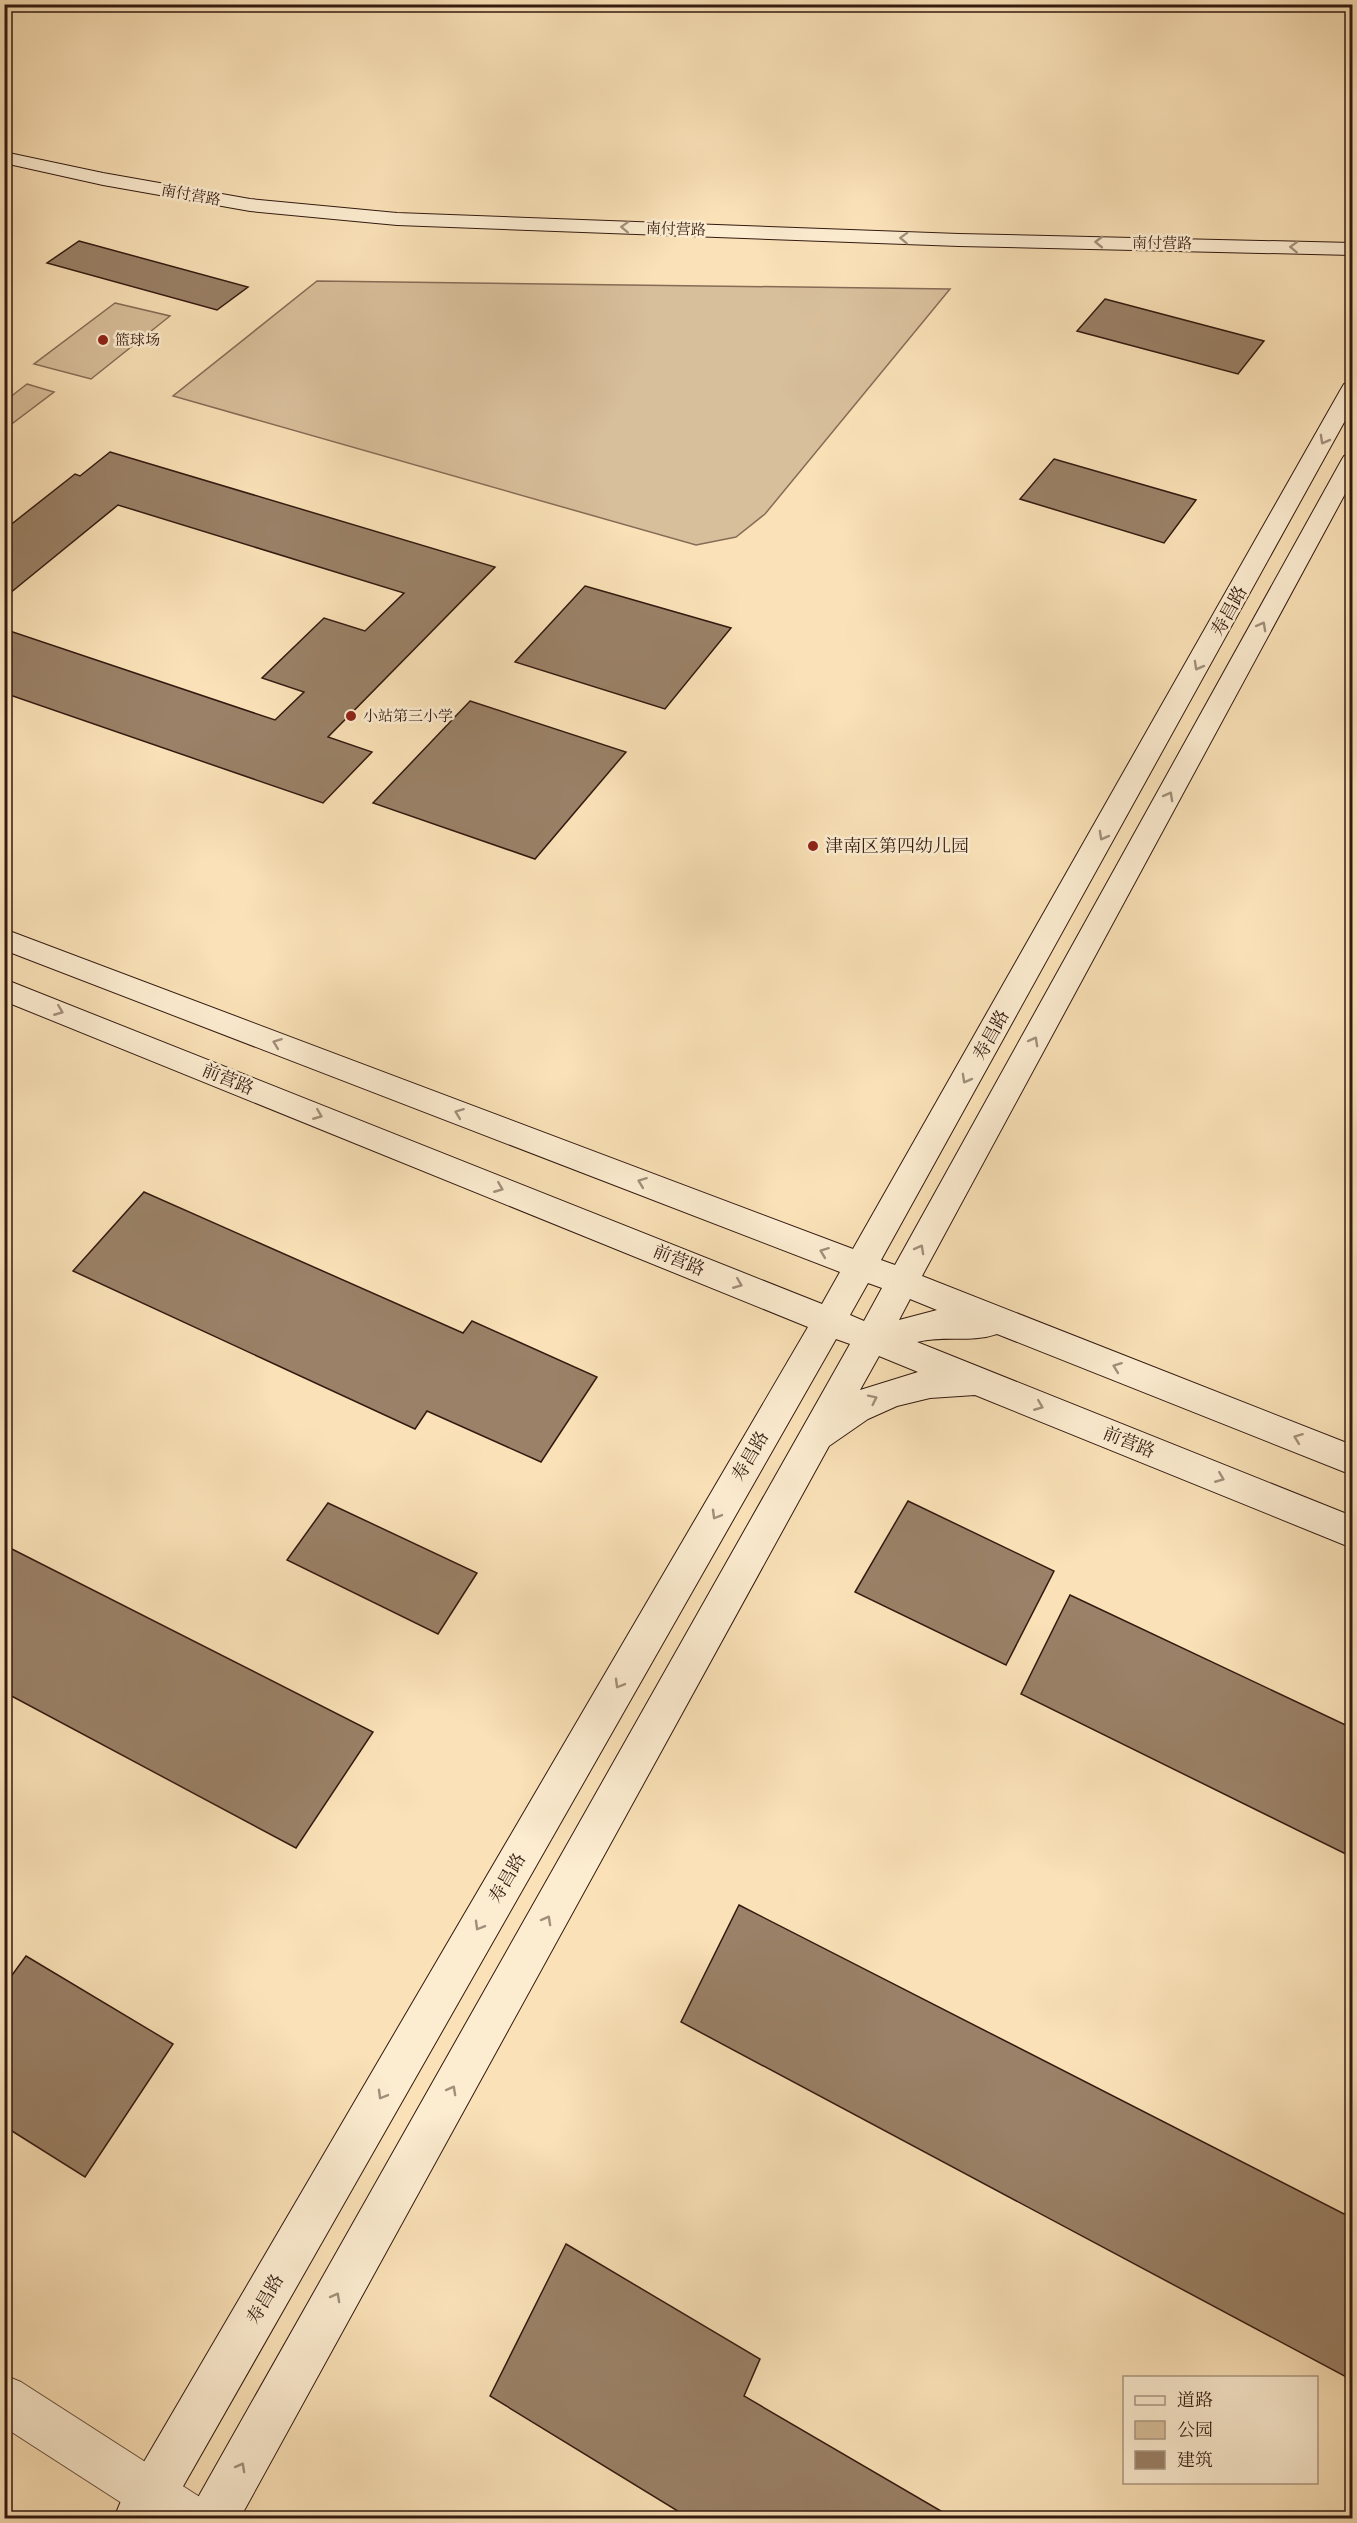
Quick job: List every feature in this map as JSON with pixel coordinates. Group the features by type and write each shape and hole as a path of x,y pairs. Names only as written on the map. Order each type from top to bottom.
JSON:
{"street":[{"name":"南付营路","path":"4,157 103,179 250,206 397,219 959,240 1353,249"},
{"name":"南付营路","path":"4,176 227,221 324,231 882,254 1353,266"},
{"name":"寿昌路","path":"160,2511 766,1428 830,1321 1353,389"},
{"name":"寿昌路","path":"213,2518 810,1447 872,1340 1353,462"},
{"path":"4,939 861,1266 1353,1460"},
{"name":"前营路","path":"4,989 1353,1532"},
{"path":"766,1428 815,1375 872,1340 916,1327 948,1322 1015,1327"},
{"path":"810,1447 834,1424 880,1395 927,1384 985,1384"},
{"path":"4,2399 160,2511"}],"green space":[{"path":"317,281 950,289 765,514 736,537 696,545 173,396"},
{"name":"篮球场","path":"115,303 170,316 91,379 34,364"},
{"path":"27,384 54,392 5,429 5,401"}],"building":[{"path":"79,241 248,287 217,310 47,263"},
{"path":"1105,299 1264,341 1238,374 1077,331"},
{"path":"110,452 495,567 328,737 372,752 323,803 4,693 4,629 275,720 304,692 262,678 324,618 365,631 404,593 118,505 4,598 4,530 75,474 80,476"},
{"path":"1054,459 1196,500 1164,543 1020,499"},
{"path":"585,586 731,628 665,709 515,662"},
{"path":"470,701 626,752 535,859 373,803"},
{"path":"144,1192 463,1333 472,1321 597,1377 541,1462 427,1411 415,1429 73,1271"},
{"path":"908,1501 1054,1571 1006,1665 855,1592"},
{"path":"328,1503 477,1573 438,1634 287,1560"},
{"path":"4,1545 373,1732 296,1848 4,1692"},
{"path":"1070,1595 1352,1728 1352,1857 1021,1694"},
{"path":"739,1905 1352,2218 1352,2380 681,2022"},
{"path":"26,1956 173,2044 85,2177 4,2126 4,1986"},
{"path":"566,2244 760,2359 744,2396 953,2518 685,2518 686,2516 490,2396"}],"place":[{"name":"篮球场","path":"103,340"},
{"name":"小站第三小学","path":"351,716"},
{"name":"津南区第四幼儿园","path":"813,846"}]}
